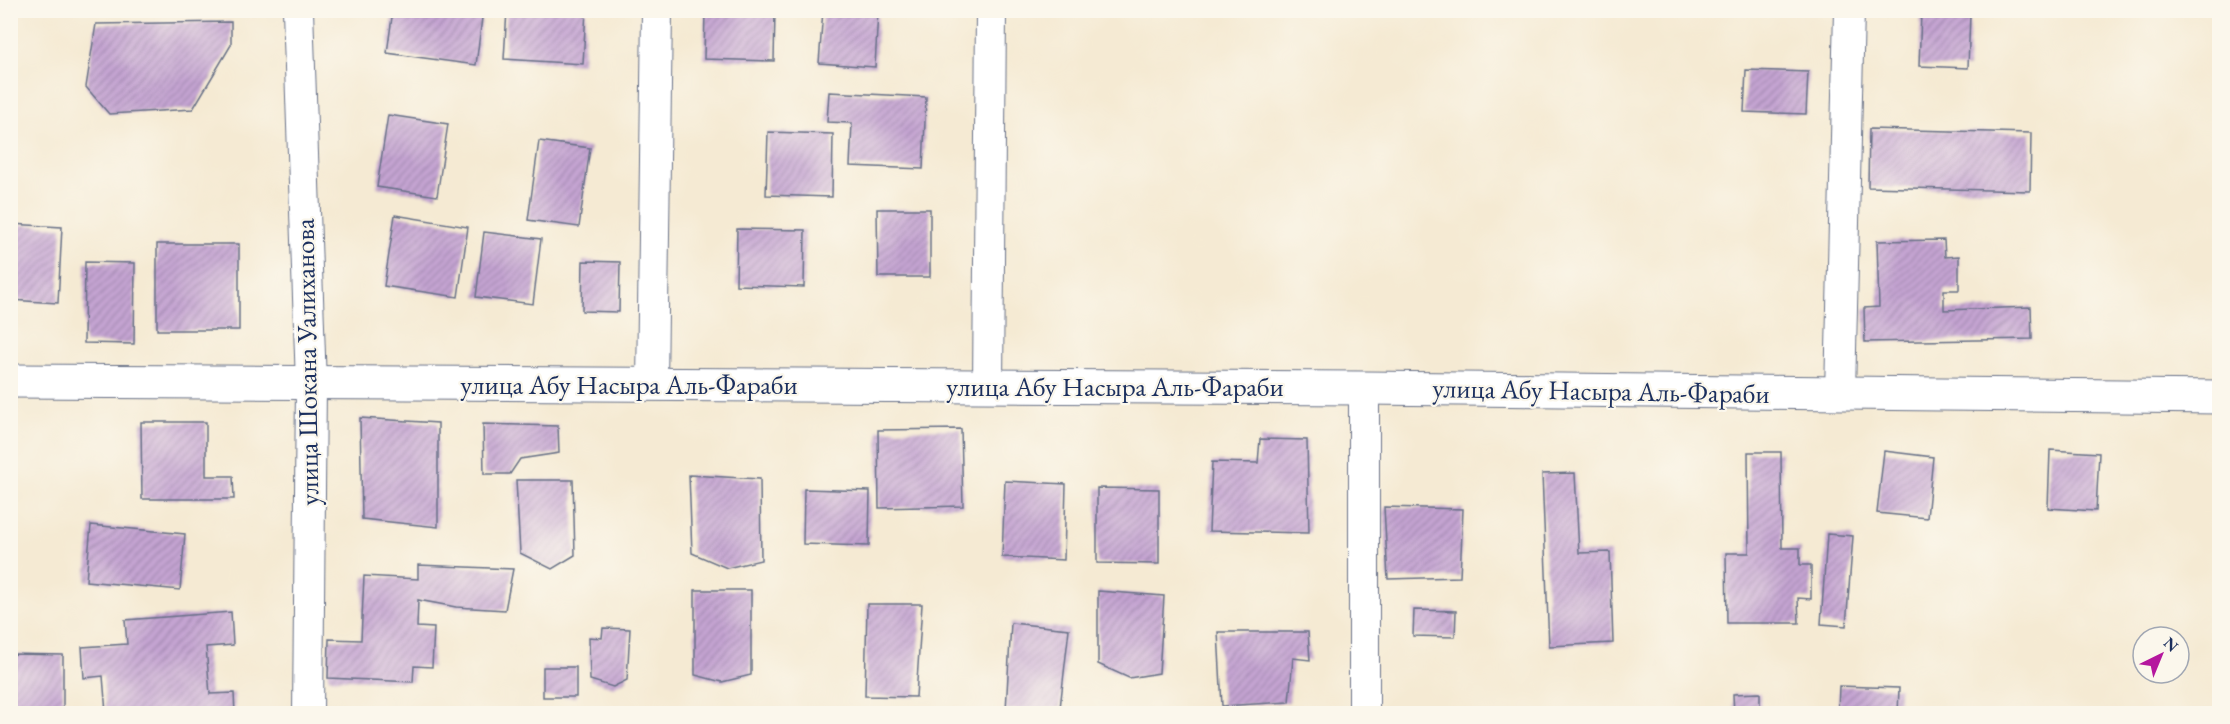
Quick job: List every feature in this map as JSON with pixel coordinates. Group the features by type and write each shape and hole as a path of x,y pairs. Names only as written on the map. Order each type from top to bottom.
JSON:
{"street":[{"name":"улица Шокана Уалиханова","path":"297,10 311,384 308,714"},
{"path":"652,385 657,10"},
{"path":"988,387 992,10"},
{"path":"1840,393 1849,10"},
{"name":"улица Абу Насыра Аль-Фараби","path":"10,381 1364,388 2220,398"},
{"path":"1364,388 1364,714"}],"building":[{"path":"393,10 483,10 476,65 387,53"},
{"path":"507,10 586,10 583,64 504,59"},
{"path":"705,10 775,10 774,61 704,59"},
{"path":"823,10 878,10 875,67 819,63"},
{"path":"1921,13 1970,14 1968,68 1919,66"},
{"path":"231,22 231,45 193,109 109,114 86,87 96,24"},
{"path":"1746,70 1808,72 1806,114 1744,112"},
{"path":"829,92 926,97 923,169 850,166 852,123 827,122"},
{"path":"388,115 448,124 437,196 377,187"},
{"path":"1869,129 2031,133 2030,191 1868,187"},
{"path":"768,132 833,134 832,197 766,195"},
{"path":"539,141 590,148 579,227 528,220"},
{"path":"877,209 930,209 930,277 878,277"},
{"path":"395,215 468,227 458,297 384,286"},
{"path":"10,224 62,227 58,303 10,300"},
{"path":"737,229 805,230 804,287 736,285"},
{"path":"484,232 541,239 533,304 476,297"},
{"path":"1944,240 1945,257 1959,256 1959,290 1944,290 1944,310 2031,307 2032,339 1865,342 1864,308 1879,307 1877,241"},
{"path":"157,244 239,244 239,330 157,330"},
{"path":"583,261 620,262 619,312 582,311"},
{"path":"85,262 135,263 134,344 84,343"},
{"path":"360,418 438,423 438,527 362,519"},
{"path":"141,422 206,422 206,476 233,476 234,499 142,499"},
{"path":"483,424 558,426 559,453 520,459 510,474 484,474"},
{"path":"961,429 963,506 879,508 878,430"},
{"path":"1260,439 1307,440 1309,533 1209,531 1212,462 1258,463"},
{"path":"2050,450 2099,453 2096,511 2048,508"},
{"path":"1884,451 1933,457 1927,518 1877,513"},
{"path":"1748,452 1781,452 1782,548 1800,548 1800,565 1811,565 1811,599 1798,598 1799,623 1727,623 1726,553 1749,553"},
{"path":"1575,473 1579,553 1610,552 1613,643 1549,646 1542,474"},
{"path":"689,475 760,479 761,560 727,568 692,553"},
{"path":"516,480 573,480 575,555 552,569 520,553"},
{"path":"1005,481 1066,484 1064,560 1002,557"},
{"path":"1097,488 1159,489 1159,564 1097,563"},
{"path":"804,489 870,491 869,546 803,544"},
{"path":"1384,507 1463,509 1460,577 1388,579"},
{"path":"91,525 185,534 180,590 86,581"},
{"path":"1827,534 1853,536 1846,626 1821,624"},
{"path":"418,565 513,569 505,610 456,607 418,600 417,627 434,628 432,667 414,666 413,682 328,678 329,639 361,640 364,576 418,579"},
{"path":"695,590 751,590 751,675 722,682 695,675"},
{"path":"1098,591 1164,596 1159,673 1129,678 1098,664"},
{"path":"867,604 922,604 916,697 865,696"},
{"path":"1414,610 1456,611 1455,637 1413,636"},
{"path":"231,612 233,645 206,647 210,694 234,693 235,714 106,713 103,676 84,678 82,647 127,644 125,620"},
{"path":"1011,623 1069,629 1060,708 1006,710"},
{"path":"603,628 630,629 627,680 613,687 590,680 589,637 602,638"},
{"path":"1218,632 1308,632 1310,660 1293,658 1289,702 1222,706"},
{"path":"10,654 63,655 63,714 10,714"},
{"path":"543,667 576,667 576,697 543,697"},
{"path":"1839,686 1899,688 1898,714 1838,714"},
{"path":"1760,693 1760,714 1734,714 1733,694"}]}
